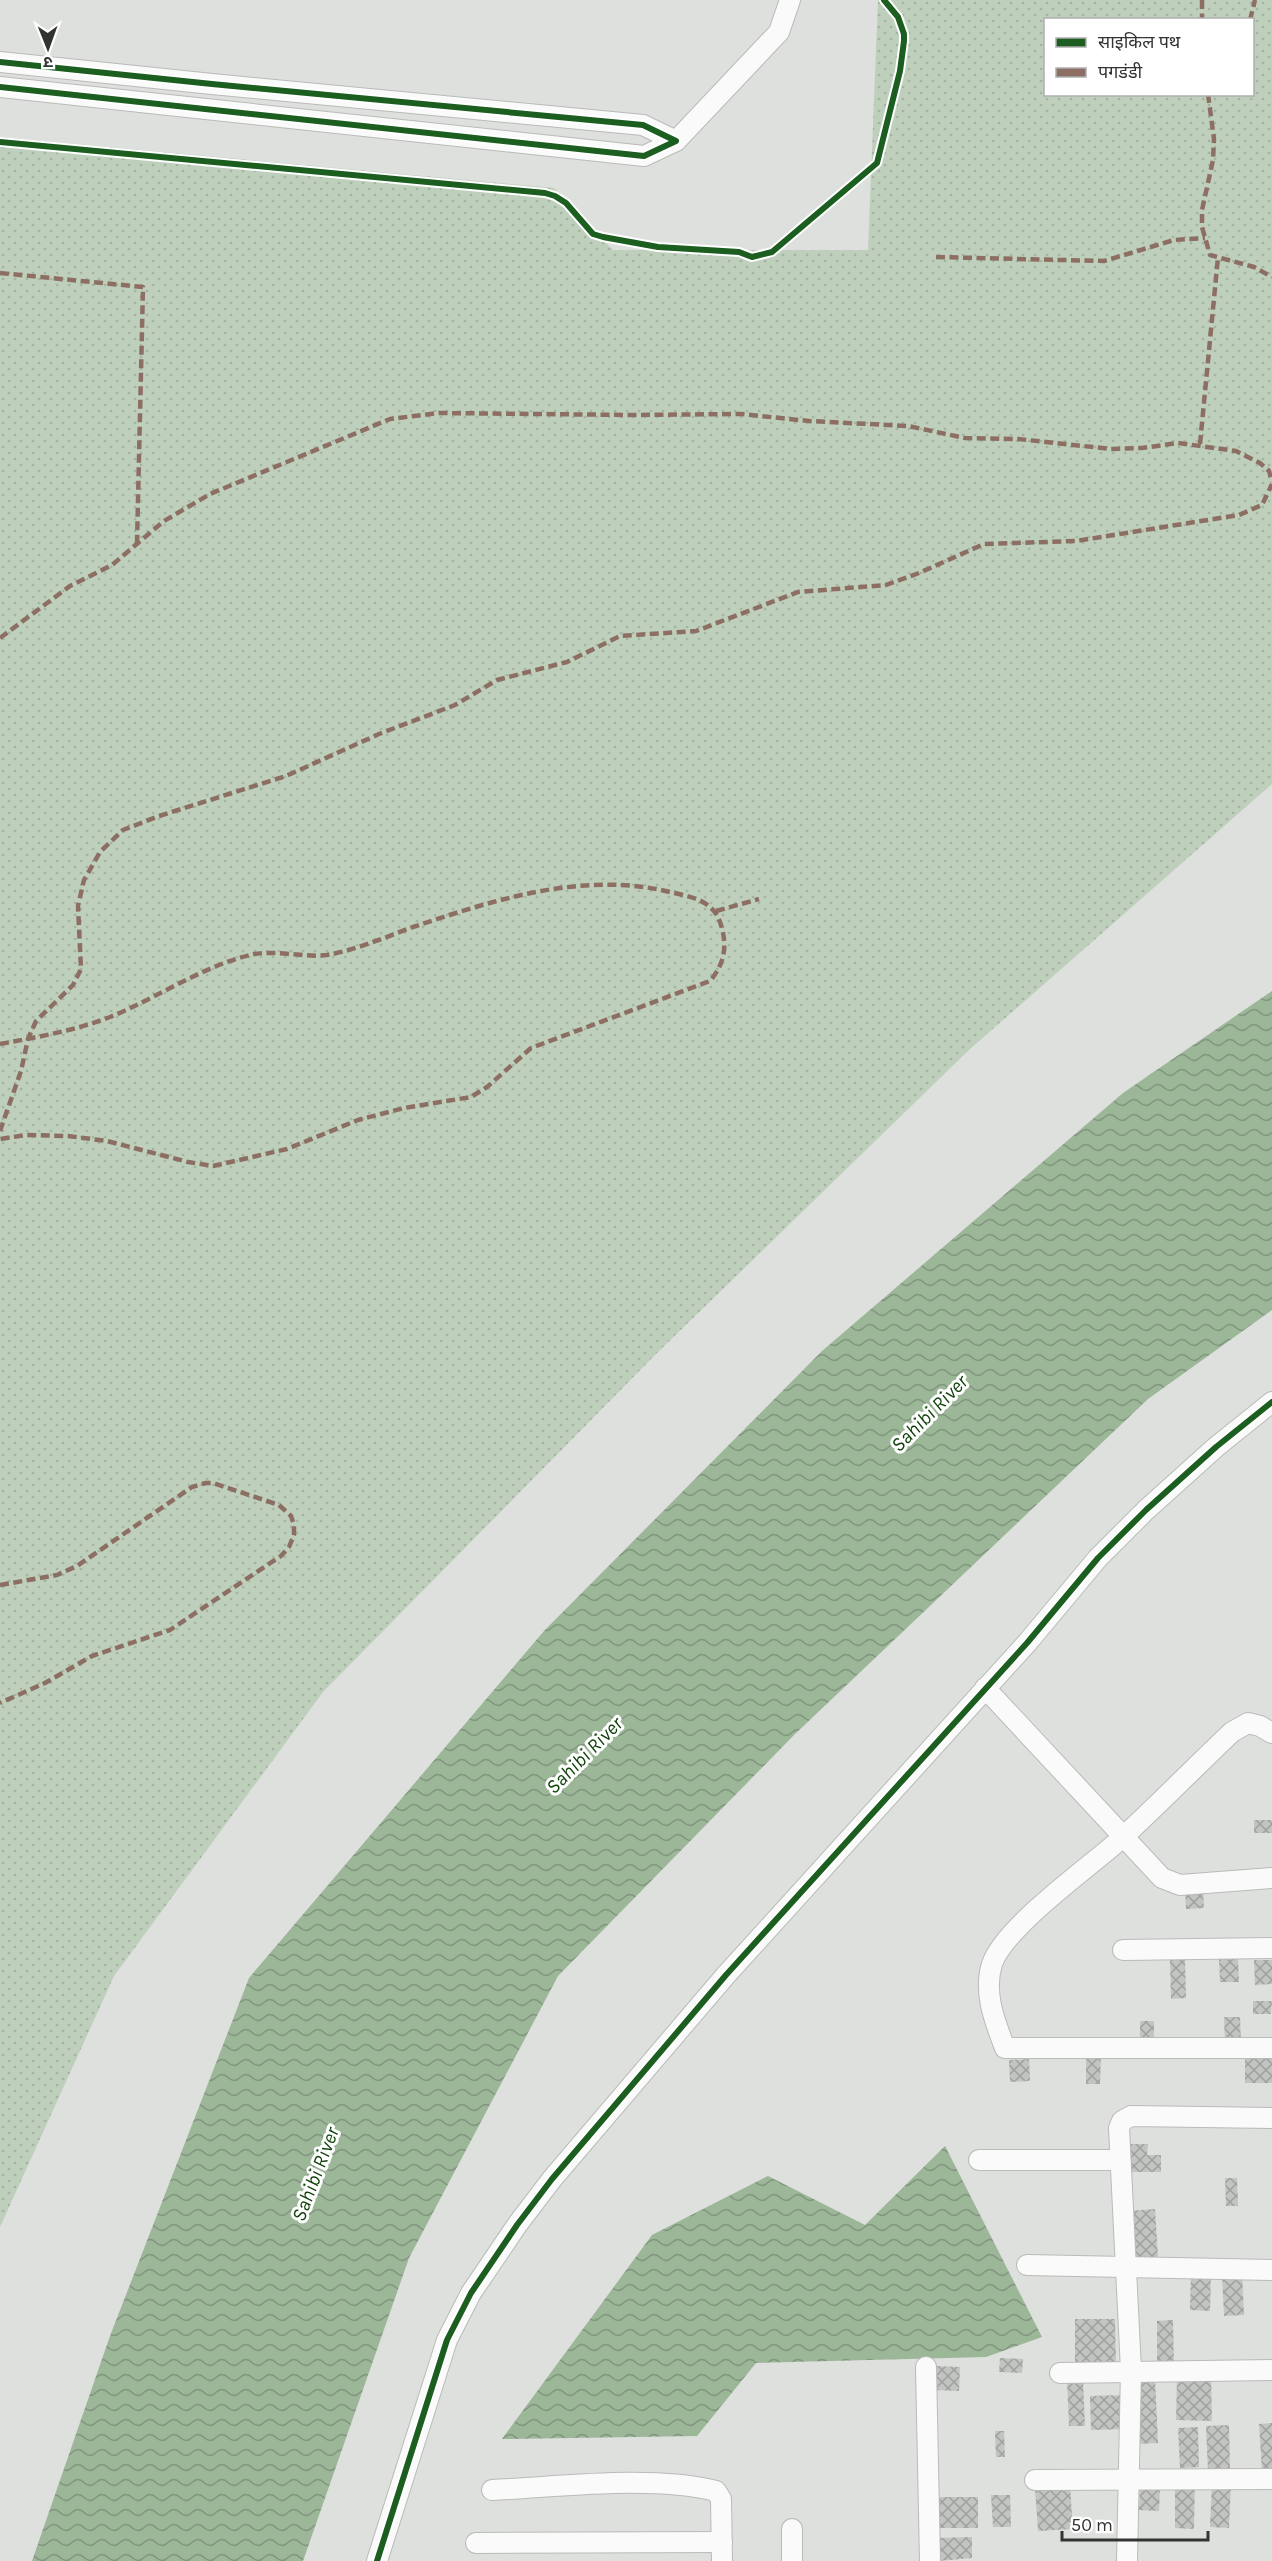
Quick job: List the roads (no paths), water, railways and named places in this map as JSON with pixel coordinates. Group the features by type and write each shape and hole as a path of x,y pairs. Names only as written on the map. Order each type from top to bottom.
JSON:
{"street":[{"path":"0,87 644,156 676,141 779,32 790,0"},
{"path":"0,62 643,125 676,141"},
{"path":"377,2561 447,2340 471,2293 517,2225 552,2179 726,1975 1027,1643 1098,1558 1146,1510 1216,1447 1272,1402"},
{"path":"985,1688 1122,1838 1151,1868 1170,1883 1180,1885 1272,1878"},
{"path":"1272,1733 1255,1723 1243,1724 1232,1732 1122,1838 1010,1936 996,1956 989,1976 990,2005 1005,2048 1272,2048"},
{"path":"1123,1950 1272,1948"},
{"path":"1127,2561 1131,2370 1119,2128 1122,2121 1131,2116 1272,2118"},
{"path":"978,2160 1119,2160"},
{"path":"1027,2265 1272,2270"},
{"path":"926,2367 930,2561"},
{"path":"1060,2373 1131,2370 1272,2370"},
{"path":"1035,2480 1272,2479"},
{"path":"476,2543 722,2551 721,2499 716,2491 616,2484 492,2490"},
{"path":"792,2529 792,2561"}],"water":[{"name":"Sahibi River","path":"1272,991 1272,1310 1148,1399 794,1735 558,1976 409,2258 303,2561 32,2561 110,2336 249,1978 544,1631 822,1351 1123,1093"},
{"path":"945,2146 1042,2337 986,2357 756,2363 697,2436 502,2439 652,2235 768,2176 865,2225"}]}
